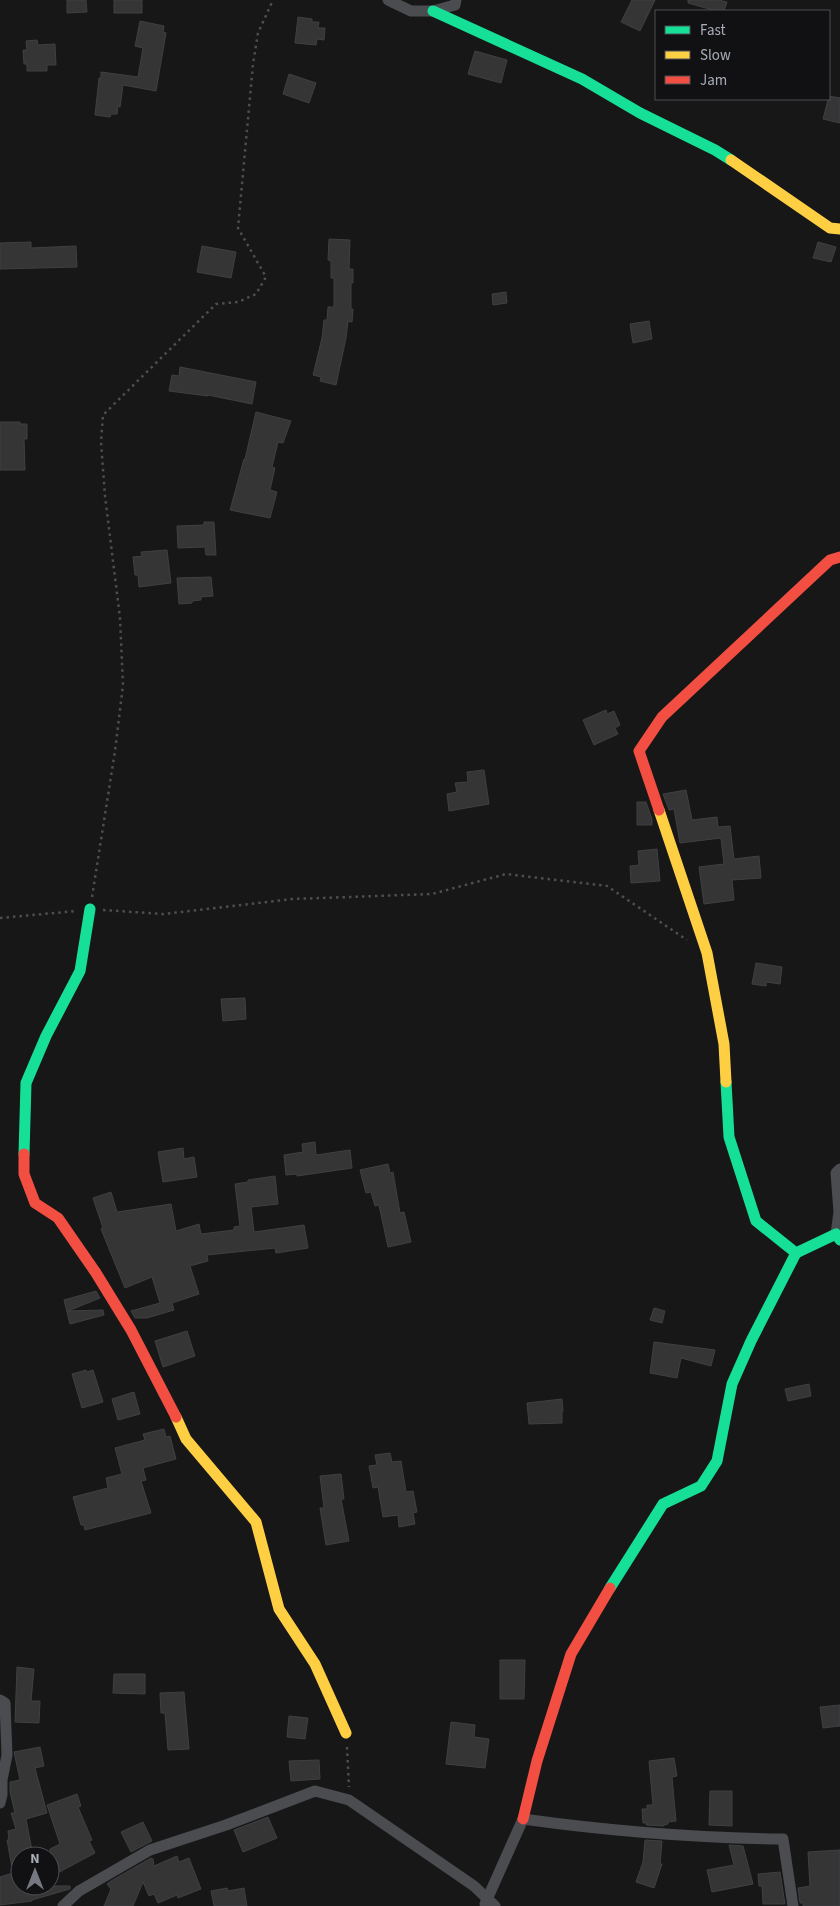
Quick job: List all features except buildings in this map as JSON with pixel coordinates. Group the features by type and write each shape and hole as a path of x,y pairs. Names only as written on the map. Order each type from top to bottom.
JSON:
{"street":[{"path":"388,0 410,11 433,11 454,4 456,0"},
{"path":"433,11 582,79 640,113 715,150 830,228 840,229"},
{"path":"796,1253 756,1221 729,1137 724,1044 707,953 639,751 662,717 830,560 840,557"},
{"path":"90,909 80,971 46,1036 26,1083 24,1174 35,1202 58,1218 131,1330 170,1402 186,1439 256,1522 279,1609 315,1664 346,1734"},
{"path":"63,1906 79,1891 150,1850 226,1825 315,1791 349,1800 474,1886 488,1904 523,1818 537,1761 571,1654 625,1563 663,1504 701,1486 717,1461 732,1384 751,1341 796,1253 838,1237 839,1212 836,1173 840,1169"},
{"path":"0,1700 6,1703 7,1755 0,1803"},
{"path":"523,1818 604,1830 742,1839 783,1839 793,1906"}],"path":[{"path":"90,909 100,835 115,751 123,685 120,618 105,496 102,442 103,415 216,304 238,302 256,294 266,277 238,228 253,64 258,33 273,0"},
{"path":"0,918 58,914 90,909 163,914 293,899 432,894 506,874 607,886 707,953"},
{"path":"346,1734 349,1800"}],"traffic: fast":[{"path":"433,11 582,79 640,113 715,150 731,160"},
{"path":"24,1154 26,1083 46,1036 80,971 90,909"},
{"path":"726,1082 729,1137 756,1221 796,1253 836,1234 840,1240"},
{"path":"610,1588 663,1504 701,1486 717,1461 732,1384 751,1341 796,1253"}],"traffic: slow":[{"path":"731,160 830,228 840,229"},
{"path":"659,810 707,953 724,1044 726,1082"},
{"path":"176,1417 186,1439 256,1522 279,1609 315,1664 346,1733"}],"traffic: jam":[{"path":"659,810 639,751 662,717 830,560 840,557"},
{"path":"24,1154 24,1174 35,1203 58,1218 96,1273 131,1330 176,1417"},
{"path":"523,1819 537,1761 571,1654 610,1588"}]}
